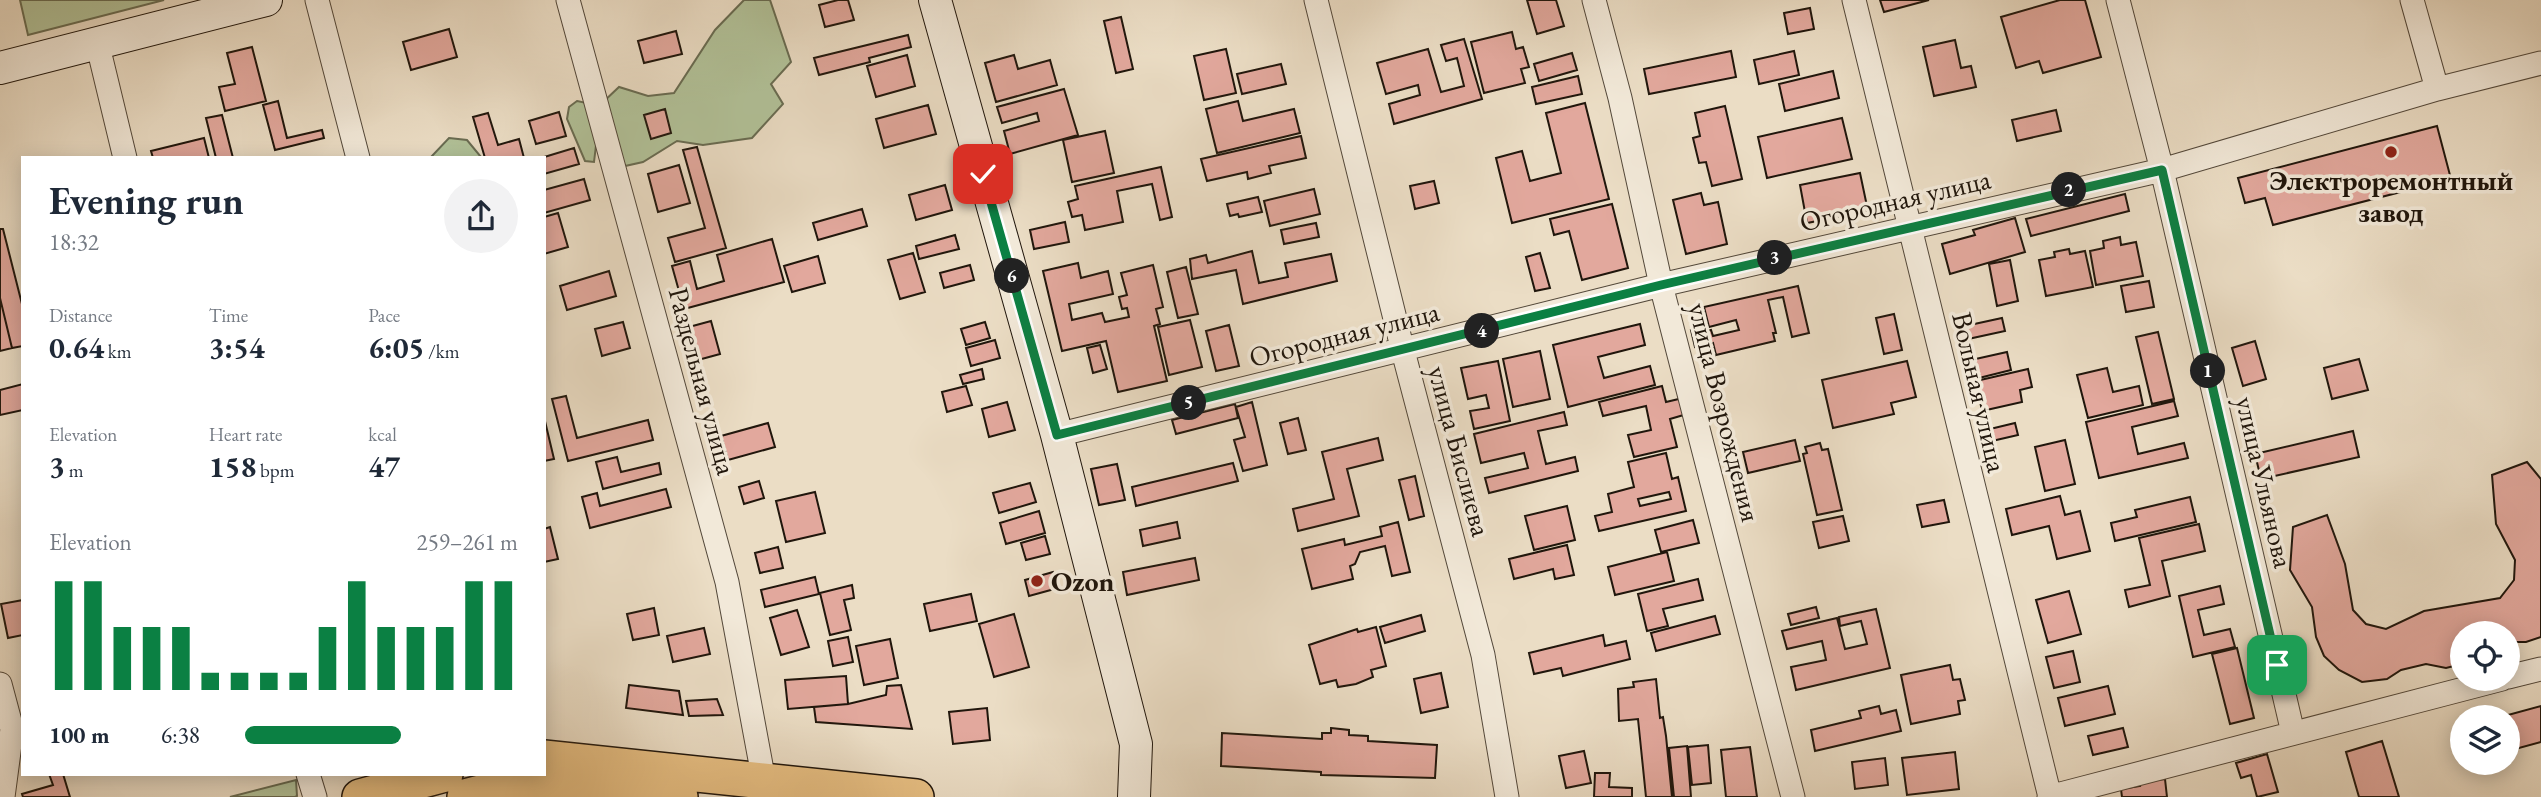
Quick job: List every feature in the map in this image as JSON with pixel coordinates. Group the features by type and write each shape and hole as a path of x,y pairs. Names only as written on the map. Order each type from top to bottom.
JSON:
{"main road":[{"path":"360,797 438,776"},
{"path":"534,777 680,797"},
{"path":"465,797 534,777 764,781 916,797"}],"street":[{"path":"0,68 266,0"},
{"path":"317,0 357,156"},
{"name":"Раздельная улица","path":"568,0 727,582 764,781"},
{"path":"934,0 1057,435 1136,744 1134,797"},
{"name":"улица Бислиева","path":"1316,0 1403,351 1483,655 1507,797"},
{"name":"улица Возрождения","path":"1594,0 1620,98 1661,285 1793,797"},
{"name":"Вольная улица","path":"1854,0 1911,226 1977,511 2050,797"},
{"name":"улица Ульянова","path":"2118,0 2162,170 2293,733"},
{"path":"2412,0 2437,89"},
{"path":"97,43 125,156"},
{"name":"Огородная улица","path":"1057,435 1661,285 2162,170 2437,89 2541,63"},
{"path":"2520,674 2541,669"},
{"path":"0,684 12,729 3,797"},
{"path":"2050,797 2456,691"},
{"path":"309,776 315,797"}],"green space":[{"path":"20,0 164,0 28,35"},
{"path":"744,0 770,0 791,62 771,84 783,104 752,138 703,145 677,141 643,162 625,166 601,104 619,87 648,96 674,93 715,30"},
{"path":"577,101 587,103 597,137 594,162 585,161 567,119 569,107"},
{"path":"449,138 467,140 480,156 432,156"},
{"path":"296,780 295,797 230,797"}],"building":[{"path":"848,0 854,20 825,27 819,5"},
{"path":"1527,0 1556,0 1564,26 1537,34"},
{"path":"1880,0 1929,0 1884,12"},
{"path":"2060,0 2085,0 2101,57 2043,73 2039,61 2016,68 2001,17"},
{"path":"1810,8 1814,29 1788,34 1784,13"},
{"path":"1121,17 1133,69 1116,73 1104,21"},
{"path":"449,29 457,57 411,70 403,42"},
{"path":"676,31 682,54 644,63 638,41"},
{"path":"1512,32 1516,49 1523,47 1529,67 1521,69 1525,83 1484,93 1471,42"},
{"path":"908,35 911,47 869,58 870,62 819,75 814,58"},
{"path":"1464,39 1482,99 1394,124 1389,104 1420,95 1418,85 1386,94 1377,63 1428,49 1441,92 1464,86 1457,58 1446,61 1441,45"},
{"path":"1955,40 1961,68 1971,66 1976,87 1934,96 1923,47"},
{"path":"252,47 266,101 225,111 219,87 235,84 227,53"},
{"path":"1226,49 1236,93 1204,100 1194,56"},
{"path":"1731,51 1736,77 1649,94 1644,69"},
{"path":"1794,51 1799,75 1759,84 1754,60"},
{"path":"1572,53 1577,70 1539,81 1534,64"},
{"path":"907,55 915,86 876,97 867,66"},
{"path":"1014,55 1018,69 1050,60 1057,85 996,102 985,63"},
{"path":"1281,64 1286,84 1242,94 1237,74"},
{"path":"1833,71 1839,98 1785,111 1779,84"},
{"path":"1578,76 1582,94 1536,104 1532,87"},
{"path":"1064,89 1078,135 1010,154 1004,131 1039,121 1037,113 1002,123 997,107"},
{"path":"278,101 287,138 322,130 324,138 275,150 263,105"},
{"path":"1238,101 1243,121 1294,109 1300,133 1217,153 1206,109"},
{"path":"1585,103 1609,199 1512,223 1496,158 1522,151 1530,181 1561,173 1546,113"},
{"path":"928,105 936,134 884,148 876,119"},
{"path":"1725,106 1742,179 1712,186 1706,162 1699,163 1693,138 1700,136 1695,113"},
{"path":"665,109 671,133 651,139 644,115"},
{"path":"2056,110 2061,131 2017,141 2012,120"},
{"path":"559,112 566,136 536,144 529,121"},
{"path":"488,113 498,145 519,139 523,156 484,156 473,117"},
{"path":"222,115 232,156 216,156 206,118"},
{"path":"1842,118 1852,159 1767,178 1758,137"},
{"name":"Электроремонтный завод","path":"2437,126 2451,179 2273,225 2265,198 2245,203 2238,178"},
{"path":"1105,131 1114,173 1072,182 1063,140"},
{"path":"1301,136 1306,158 1269,166 1271,173 1248,179 1247,172 1207,181 1201,159"},
{"path":"204,138 208,156 152,156 151,151"},
{"path":"697,147 726,248 675,262 668,238 705,228 683,150"},
{"path":"574,148 579,164 546,173 546,156"},
{"path":"679,165 690,203 658,212 648,174"},
{"path":"1161,167 1172,217 1160,220 1152,184 1117,191 1123,222 1085,230 1082,215 1072,217 1068,202 1078,199 1075,186"},
{"path":"1860,173 1868,211 1807,223 1800,185"},
{"path":"584,179 590,200 546,212 546,189"},
{"path":"1434,181 1439,203 1415,209 1410,186"},
{"path":"945,185 952,210 916,220 909,195"},
{"path":"1314,189 1320,214 1270,226 1264,201"},
{"path":"1701,193 1704,205 1718,202 1727,244 1686,254 1673,200"},
{"path":"2125,194 2129,211 2031,236 2026,219"},
{"path":"1258,197 1262,212 1239,217 1238,214 1230,216 1227,204"},
{"path":"1612,204 1628,268 1582,280 1569,231 1554,235 1550,219"},
{"path":"862,209 867,226 818,240 813,223"},
{"path":"558,213 568,247 546,253 546,216"},
{"path":"2015,218 2025,252 1950,274 1942,244 1975,235 1973,230"},
{"path":"1065,222 1069,242 1034,249 1030,230"},
{"path":"1316,223 1319,237 1284,244 1281,230"},
{"path":"0,229 3,229 21,300 21,346 12,348 0,298"},
{"path":"955,235 959,249 919,259 916,246"},
{"path":"2120,237 2121,245 2136,242 2143,276 2096,285 2090,251 2104,248 2103,241"},
{"path":"772,239 784,282 684,309 672,266 690,261 697,289 724,281 717,255"},
{"path":"2069,249 2070,254 2085,251 2093,287 2046,296 2039,260 2055,257 2054,252"},
{"path":"1252,251 1259,283 1288,277 1285,263 1331,254 1337,281 1243,304 1236,270 1192,279 1190,259 1206,255 1208,263"},
{"path":"913,253 925,292 900,299 888,260"},
{"path":"1540,253 1550,288 1535,291 1526,257"},
{"path":"818,256 825,283 792,292 784,266"},
{"path":"2010,260 2018,301 1997,306 1989,264"},
{"path":"1078,263 1081,278 1108,271 1113,294 1069,304 1072,320 1102,313 1105,322 1129,317 1127,308 1122,309 1119,297 1127,295 1121,273 1153,265 1163,307 1156,309 1160,324 1154,326 1167,381 1118,392 1106,341 1062,351 1043,271"},
{"path":"970,265 974,280 944,288 940,273"},
{"path":"1186,267 1198,314 1178,318 1167,272"},
{"path":"609,271 616,296 567,310 560,286"},
{"path":"2149,281 2154,307 2126,312 2121,286"},
{"path":"1798,286 1809,333 1792,337 1783,297 1768,300 1776,333 1773,333 1775,341 1716,355 1713,343 1695,347 1691,330 1707,327 1707,331 1711,330 1713,336 1739,330 1736,320 1709,327 1704,307"},
{"path":"0,298 12,348 0,351"},
{"path":"1894,314 1902,350 1884,354 1876,318"},
{"path":"2002,318 2005,331 1968,339 1965,326"},
{"path":"1190,320 1202,367 1169,375 1158,327"},
{"path":"711,321 720,354 698,360 689,327"},
{"path":"623,322 630,348 602,356 595,329"},
{"path":"985,322 990,338 966,345 961,329"},
{"path":"1640,324 1645,345 1598,357 1604,378 1650,366 1655,385 1568,407 1553,345"},
{"path":"1229,325 1239,366 1216,371 1206,331"},
{"path":"2158,332 2174,399 2152,404 2136,337"},
{"path":"995,340 1000,358 971,366 966,348"},
{"path":"2255,341 2266,379 2243,386 2232,348"},
{"path":"1100,345 1107,369 1093,373 1087,348"},
{"path":"1540,351 1550,399 1513,407 1503,359"},
{"path":"2007,352 2011,370 1975,379 1971,360"},
{"path":"2359,359 2368,390 2332,399 2324,368"},
{"path":"1498,361 1510,421 1474,429 1470,411 1489,408 1486,395 1468,399 1461,368"},
{"path":"1907,361 1916,397 1891,403 1894,414 1833,428 1822,380"},
{"path":"2107,368 2113,392 2139,386 2143,405 2088,418 2077,375"},
{"path":"982,369 984,379 963,384 960,375"},
{"path":"2028,369 2032,387 2020,390 2022,402 1982,411 1976,381"},
{"path":"21,385 21,410 0,415 0,390"},
{"path":"966,386 972,405 947,412 942,392"},
{"path":"1662,386 1666,402 1683,398 1687,414 1670,419 1677,447 1634,457 1628,435 1651,430 1646,406 1603,416 1599,402"},
{"path":"566,396 577,438 648,420 653,440 568,461 552,399"},
{"path":"2174,401 2178,416 2132,427 2138,454 2184,443 2188,458 2099,478 2086,422"},
{"path":"1007,402 1015,430 989,437 982,409"},
{"path":"1252,402 1267,465 1243,471 1234,440 1245,437 1236,407"},
{"path":"1235,404 1238,418 1176,434 1172,420"},
{"path":"1564,412 1567,425 1538,431 1546,464 1575,457 1578,471 1489,493 1485,478 1528,468 1524,453 1481,463 1474,434"},
{"path":"1298,418 1306,450 1288,454 1280,423"},
{"path":"768,423 775,447 728,460 721,436"},
{"path":"2015,423 2018,435 1992,441 1990,429"},
{"path":"546,425 554,459 546,461"},
{"path":"2353,431 2359,457 2261,479 2255,454"},
{"path":"1378,438 1383,460 1347,469 1359,516 1298,531 1293,509 1334,499 1322,452"},
{"path":"1795,440 1800,461 1748,473 1743,452"},
{"path":"2065,440 2075,484 2045,491 2035,447"},
{"path":"1820,443 1822,450 1828,449 1842,510 1817,515 1803,454 1807,453 1805,447"},
{"path":"1666,453 1672,479 1678,477 1686,511 1599,531 1595,516 1612,512 1608,494 1634,487 1628,462","holes":["1669,492 1671,499 1640,506 1638,499"]},
{"path":"617,457 621,472 659,463 661,474 603,489 596,462"},
{"path":"2527,462 2541,479 2541,637 2520,642 2520,621 2450,621 2450,667 2426,664 2401,670 2387,679 2362,682 2339,670 2324,656 2316,637 2312,607 2290,570 2293,527 2327,515 2345,564 2353,610 2366,624 2386,629 2424,611 2500,598 2514,580 2515,560 2496,524 2492,475"},
{"path":"1233,463 1238,481 1136,506 1132,487"},
{"path":"1117,464 1125,500 1099,505 1091,469"},
{"path":"1415,476 1424,516 1409,520 1399,480"},
{"path":"759,481 764,498 744,504 739,487"},
{"path":"1030,483 1036,502 999,513 993,493"},
{"path":"666,489 671,507 590,528 582,497 597,493 600,506"},
{"path":"815,492 825,533 786,542 776,501"},
{"path":"2060,496 2065,515 2080,511 2090,551 2057,559 2049,526 2012,535 2006,509"},
{"path":"2190,497 2196,522 2115,541 2111,523 2137,517 2135,510"},
{"path":"1944,500 1949,522 1922,527 1917,505"},
{"path":"1567,506 1575,540 1534,550 1525,516"},
{"path":"1039,511 1045,533 1006,544 1000,523"},
{"path":"1843,516 1849,541 1819,548 1813,522"},
{"path":"1693,520 1699,543 1661,552 1655,530"},
{"path":"1177,522 1180,538 1143,546 1140,530"},
{"path":"1398,522 1410,572 1392,576 1385,546 1360,552 1355,564 1350,566 1353,579 1312,589 1302,549 1344,539 1345,545 1382,536 1380,527"},
{"path":"2199,524 2205,551 2162,561 2170,596 2129,607 2125,590 2150,585 2139,538"},
{"path":"550,527 558,559 546,562 546,528"},
{"path":"1045,536 1050,554 1026,560 1021,543"},
{"path":"1567,545 1574,575 1555,579 1553,569 1514,579 1509,559"},
{"path":"778,547 783,568 760,573 755,553"},
{"path":"1667,552 1674,581 1615,595 1608,567"},
{"path":"1195,558 1199,580 1127,595 1123,572"},
{"path":"1053,572 1058,588 1029,596 1025,580"},
{"path":"815,577 819,594 765,607 761,590"},
{"path":"1698,579 1703,600 1663,609 1668,626 1647,631 1638,594"},
{"path":"852,585 854,598 844,600 851,630 830,635 820,593"},
{"path":"2220,586 2224,604 2198,610 2204,635 2230,629 2235,647 2193,657 2179,596"},
{"path":"2069,591 2081,634 2048,643 2036,600"},
{"path":"971,594 977,621 930,631 924,604"},
{"path":"21,600 21,635 8,638 1,604"},
{"path":"1816,607 1819,618 1791,625 1788,614"},
{"path":"654,608 659,635 633,640 627,614"},
{"path":"1876,609 1890,668 1796,690 1791,667 1826,660 1822,641 1787,649 1782,631 1837,618 1845,649 1867,644 1861,621 1840,626 1839,617"},
{"path":"797,610 809,647 781,655 770,618"},
{"path":"1014,614 1029,667 994,677 979,624"},
{"path":"1421,615 1425,631 1385,643 1380,627"},
{"path":"1715,616 1720,634 1656,651 1651,633"},
{"path":"1376,627 1386,666 1371,670 1373,677 1356,684 1338,687 1336,680 1320,684 1309,645 1357,629 1358,632"},
{"path":"704,628 710,654 673,662 667,636"},
{"path":"1603,635 1605,646 1626,641 1630,659 1563,676 1561,668 1534,674 1529,653"},
{"path":"848,637 853,662 833,666 828,641"},
{"path":"890,639 898,678 864,685 856,646"},
{"path":"2237,648 2254,718 2230,724 2212,654"},
{"path":"2073,651 2080,682 2054,688 2046,657"},
{"path":"1950,665 1953,680 1960,679 1965,700 1958,701 1960,714 1911,724 1901,675"},
{"path":"1441,673 1448,707 1421,713 1414,679"},
{"path":"846,676 848,704 788,709 785,680"},
{"path":"1656,679 1660,718 1663,717 1666,736 1672,797 1646,797 1638,719 1619,721 1618,689 1634,687 1633,682"},
{"path":"629,685 679,691 683,715 626,708"},
{"path":"901,685 912,729 816,722 814,707 848,704 886,695 887,686"},
{"path":"2108,686 2115,714 2065,726 2058,698"},
{"path":"717,699 723,715 689,716 686,701"},
{"path":"1879,706 1881,714 1896,710 1901,731 1815,751 1811,730 1861,718 1859,711"},
{"path":"2541,706 2541,742 2520,748 2520,712"},
{"path":"987,708 990,740 953,744 949,712"},
{"path":"1331,728 1349,730 1349,735 1368,736 1368,741 1437,745 1435,778 1321,775 1321,772 1221,766 1222,733 1322,739 1322,733 1331,733"},
{"path":"2123,728 2128,747 2093,755 2088,736"},
{"path":"2382,741 2399,797 2359,797 2346,752"},
{"path":"1708,745 1711,783 1692,785 1688,747"},
{"path":"1687,746 1691,797 1674,797 1669,748"},
{"path":"1750,747 1757,797 1726,797 1721,750"},
{"path":"1584,751 1591,783 1566,788 1559,756"},
{"path":"1955,752 1959,789 1907,795 1902,758"},
{"path":"2267,754 2278,792 2257,797 2251,775 2241,778 2236,763"},
{"path":"1885,758 1888,785 1855,789 1852,762"},
{"path":"1595,773 1610,773 1609,787 1632,788 1632,797 1594,797"},
{"path":"50,776 64,776 70,797 23,797 22,794 53,785"},
{"path":"2165,779 2167,797 2122,797 2121,789 2140,786 2139,782"}],"place":[{"name":"Электроремонтный завод","path":"2391,152"},
{"name":"Ozon","path":"1037,581"}],"route":[{"path":"983,174 1057,435 1661,285 2162,170 2277,665"}]}
